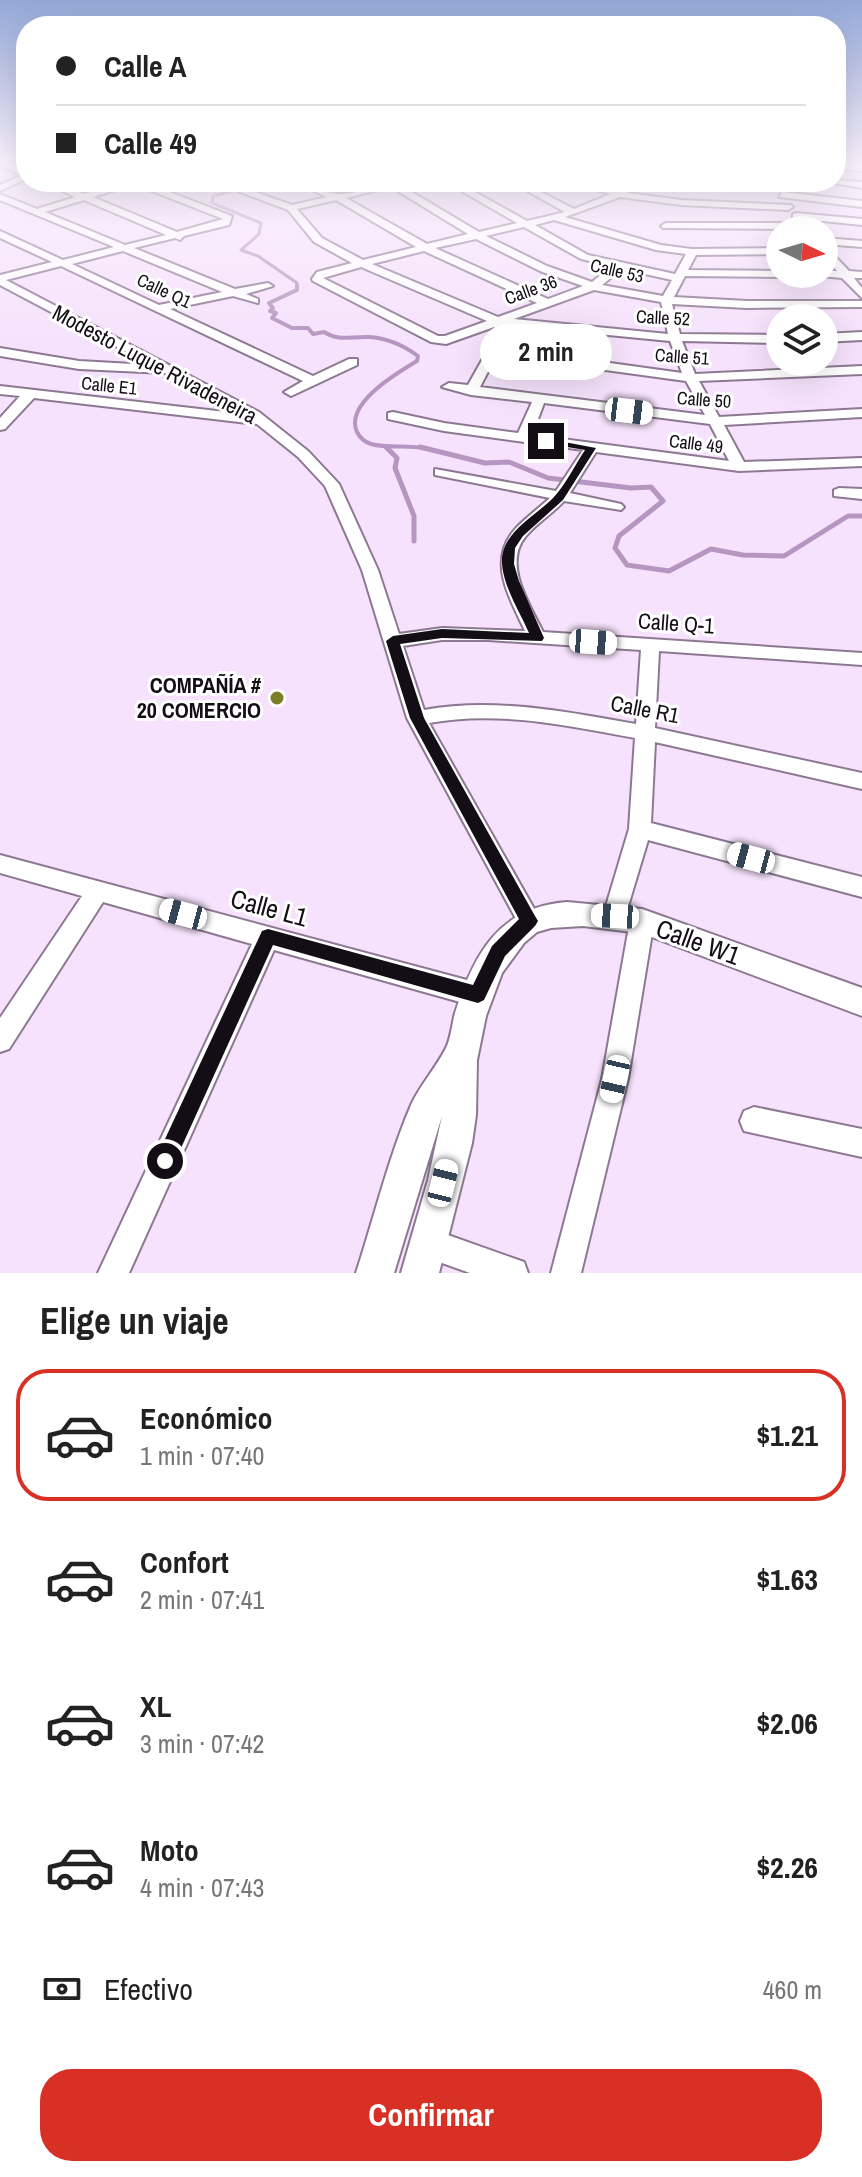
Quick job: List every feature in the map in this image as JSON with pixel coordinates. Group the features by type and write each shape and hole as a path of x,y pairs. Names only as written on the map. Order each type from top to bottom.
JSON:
{"street":[{"path":"58,221 254,301"},
{"path":"143,221 180,237"},
{"path":"0,280 180,237 227,221"},
{"path":"302,221 318,240 361,263 497,321 508,342 501,352 490,356 471,391"},
{"path":"380,221 426,248 547,303"},
{"name":"Calle 53","path":"455,221 558,274 594,286 666,301 862,304"},
{"path":"520,221 585,257 619,266 680,276 766,274"},
{"path":"361,263 535,221"},
{"path":"567,221 631,241 692,252 766,251"},
{"path":"838,223 862,222"},
{"path":"666,226 766,225"},
{"name":"Calle Q1","path":"0,234 313,381"},
{"path":"838,247 862,244"},
{"path":"692,252 666,301 675,338 691,378 717,421 739,467"},
{"name":"Calle 36","path":"361,263 321,274 318,281 411,324 435,339 450,340 594,286 619,266"},
{"path":"838,265 862,295"},
{"path":"838,274 862,275"},
{"name":"Modesto Luque Rivadeneira","path":"0,280 263,421 303,454 332,484 370,570 417,718 529,921"},
{"path":"159,308 268,286"},
{"name":"Calle 52","path":"497,321 675,338 766,339"},
{"path":"838,337 862,336"},
{"path":"0,352 79,365 170,371"},
{"name":"Calle 51","path":"501,352 691,378 862,370"},
{"path":"291,392 353,362"},
{"name":"Calle 50","path":"449,387 717,421 862,413"},
{"name":"Calle E1","path":"0,390 263,421"},
{"path":"0,426 29,395"},
{"path":"524,437 540,400"},
{"name":"Calle 49","path":"393,416 416,423 739,467 862,462"},
{"path":"537,638 513,581 508,564 509,548 519,534 559,498 591,448"},
{"path":"440,472 616,507"},
{"path":"839,493 862,494"},
{"name":"Calle Q-1","path":"393,641 442,634 862,659"},
{"path":"566,1273 615,1079 640,829 650,646"},
{"name":"Calle R1","path":"417,718 473,710 523,713 647,732 862,786"},
{"path":"640,829 862,887"},
{"name":"Calle L1","path":"0,864 478,995"},
{"path":"0,1040 98,891"},
{"name":"Calle W1","path":"529,921 570,913 629,918 862,1002"},
{"path":"375,1273 425,1113 461,1052 478,995 498,951 529,921"},
{"path":"113,1273 268,936"},
{"path":"461,1052 458,1123 424,1258 513,1273"},
{"path":"754,1121 862,1143"}],"waterway":[{"path":"257,221 261,223 259,234 241,250 258,256 297,283 297,290 269,303 273,308 270,311 276,313 272,318 292,328 308,328 313,334 324,332 340,338 382,339 401,345 418,356 417,361 375,390 358,411 355,421 358,434 371,444 385,446"},
{"path":"385,446 428,449"},
{"path":"385,446 397,458 395,468 414,516 414,541"},
{"path":"420,447 485,463 509,462 548,478 631,488 651,487 663,501 619,536 615,548 627,565 669,571 711,549 743,555 784,556 848,516 862,516"}],"place":[{"name":"COMPAÑÍA # 20 COMERCIO","path":"277,698"}],"route":[{"path":"165,1161 268,936 478,995 498,951 529,921 417,718 393,641 442,634 537,638 513,581 508,564 509,548 519,534 559,498 591,448 546,441"}]}
